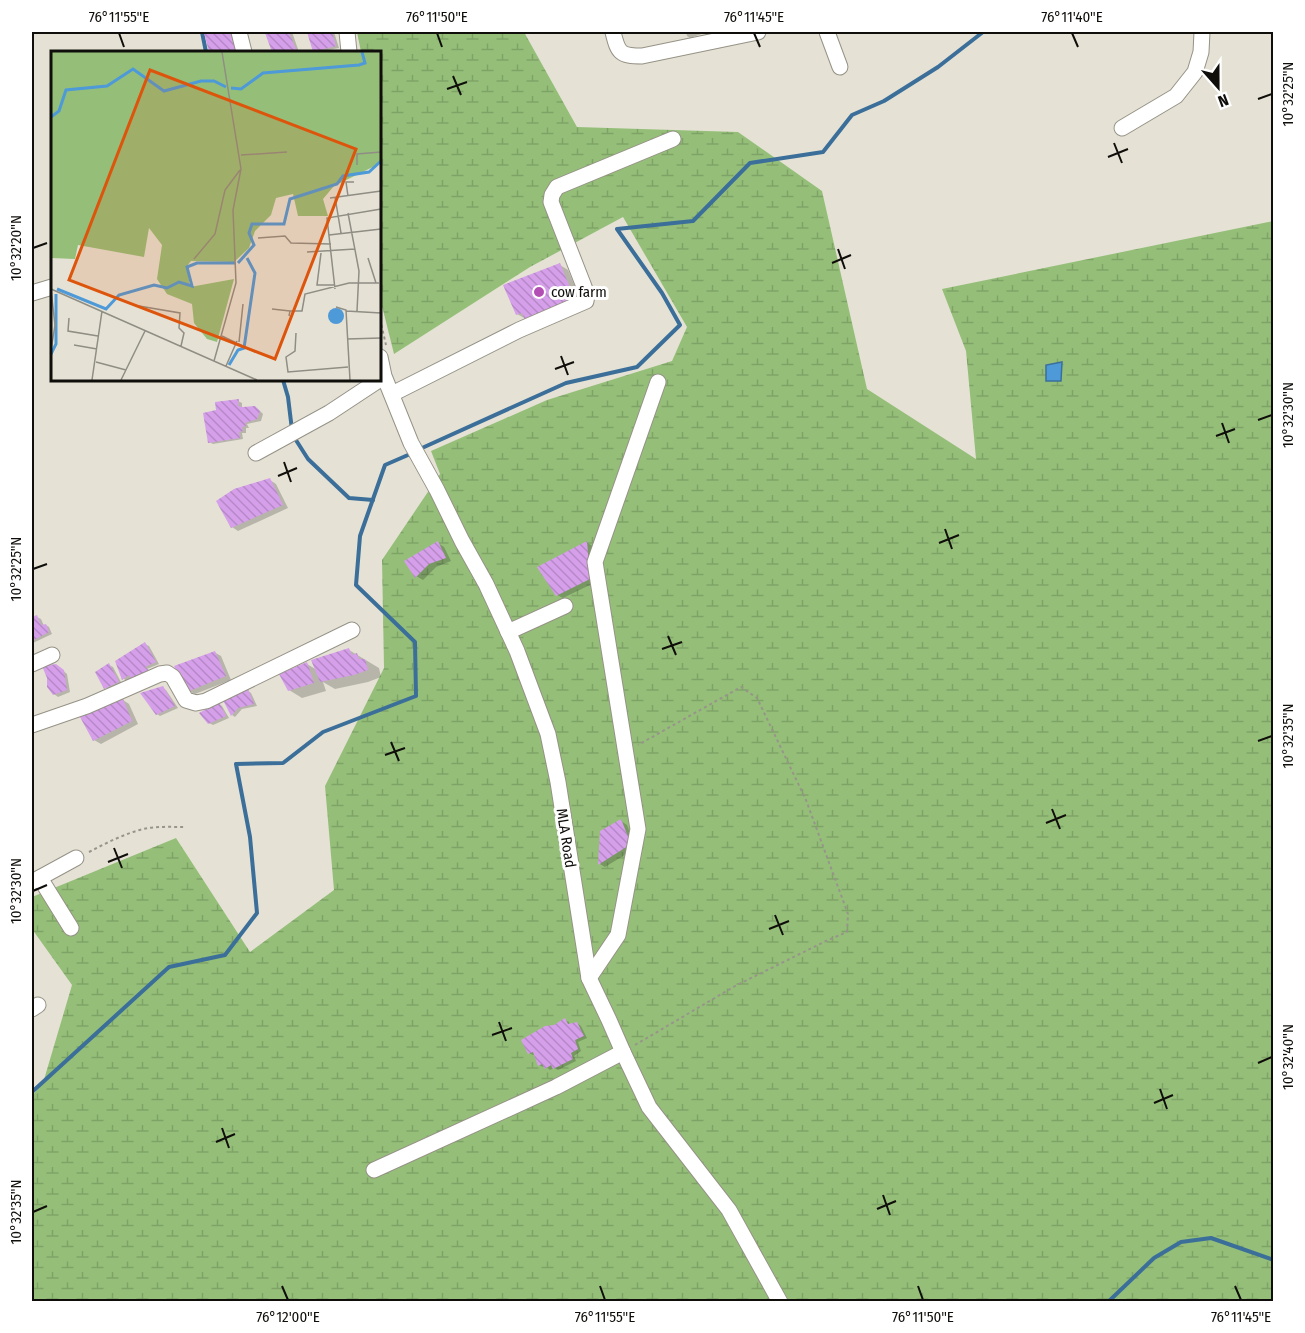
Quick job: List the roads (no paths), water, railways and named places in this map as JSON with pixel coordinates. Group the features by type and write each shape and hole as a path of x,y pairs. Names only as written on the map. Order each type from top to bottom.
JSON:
{"street":[{"path":"239,32 244,51"},
{"path":"347,32 350,51"},
{"path":"613,32 618,50 624,55 632,56 642,56 758,32"},
{"path":"827,32 840,67"},
{"path":"1122,128 1176,96 1195,72 1201,52 1202,32"},
{"path":"392,394 519,330 586,301 587,295 551,202 552,195 557,187 673,139"},
{"path":"32,293 51,287"},
{"name":"MLA Road","path":"381,378 392,394 411,443 486,584 517,651 548,734 558,782 589,978 649,1107 729,1210 780,1302"},
{"path":"256,453 329,413 377,381"},
{"path":"589,978 618,935 638,829 595,562 658,382"},
{"path":"508,632 565,606"},
{"path":"32,725 87,706 167,673 173,677 186,700 196,703 206,701 352,630"},
{"path":"32,664 52,655"},
{"path":"71,928 36,880 76,858"},
{"path":"374,1170 556,1087 623,1053"}],"water":[{"path":"1062,362 1061,381 1046,381 1046,365"}],"waterway":[{"path":"202,32 206,51"},
{"path":"422,448 566,383 637,367 680,325 662,293 617,229 693,221 750,163 823,152 852,115 884,101 938,67 983,32"},
{"path":"283,381 288,397 292,430"},
{"path":"294,437 308,459 349,498 373,500"},
{"path":"32,1092 169,967 225,955 257,913 250,837 236,764 283,763 323,732 416,696 415,642 356,585 360,536 385,465 408,455"},
{"path":"1108,1302 1154,1258 1181,1242 1211,1238 1274,1260"}],"place":[{"name":"cow farm","path":"539,292"}]}
